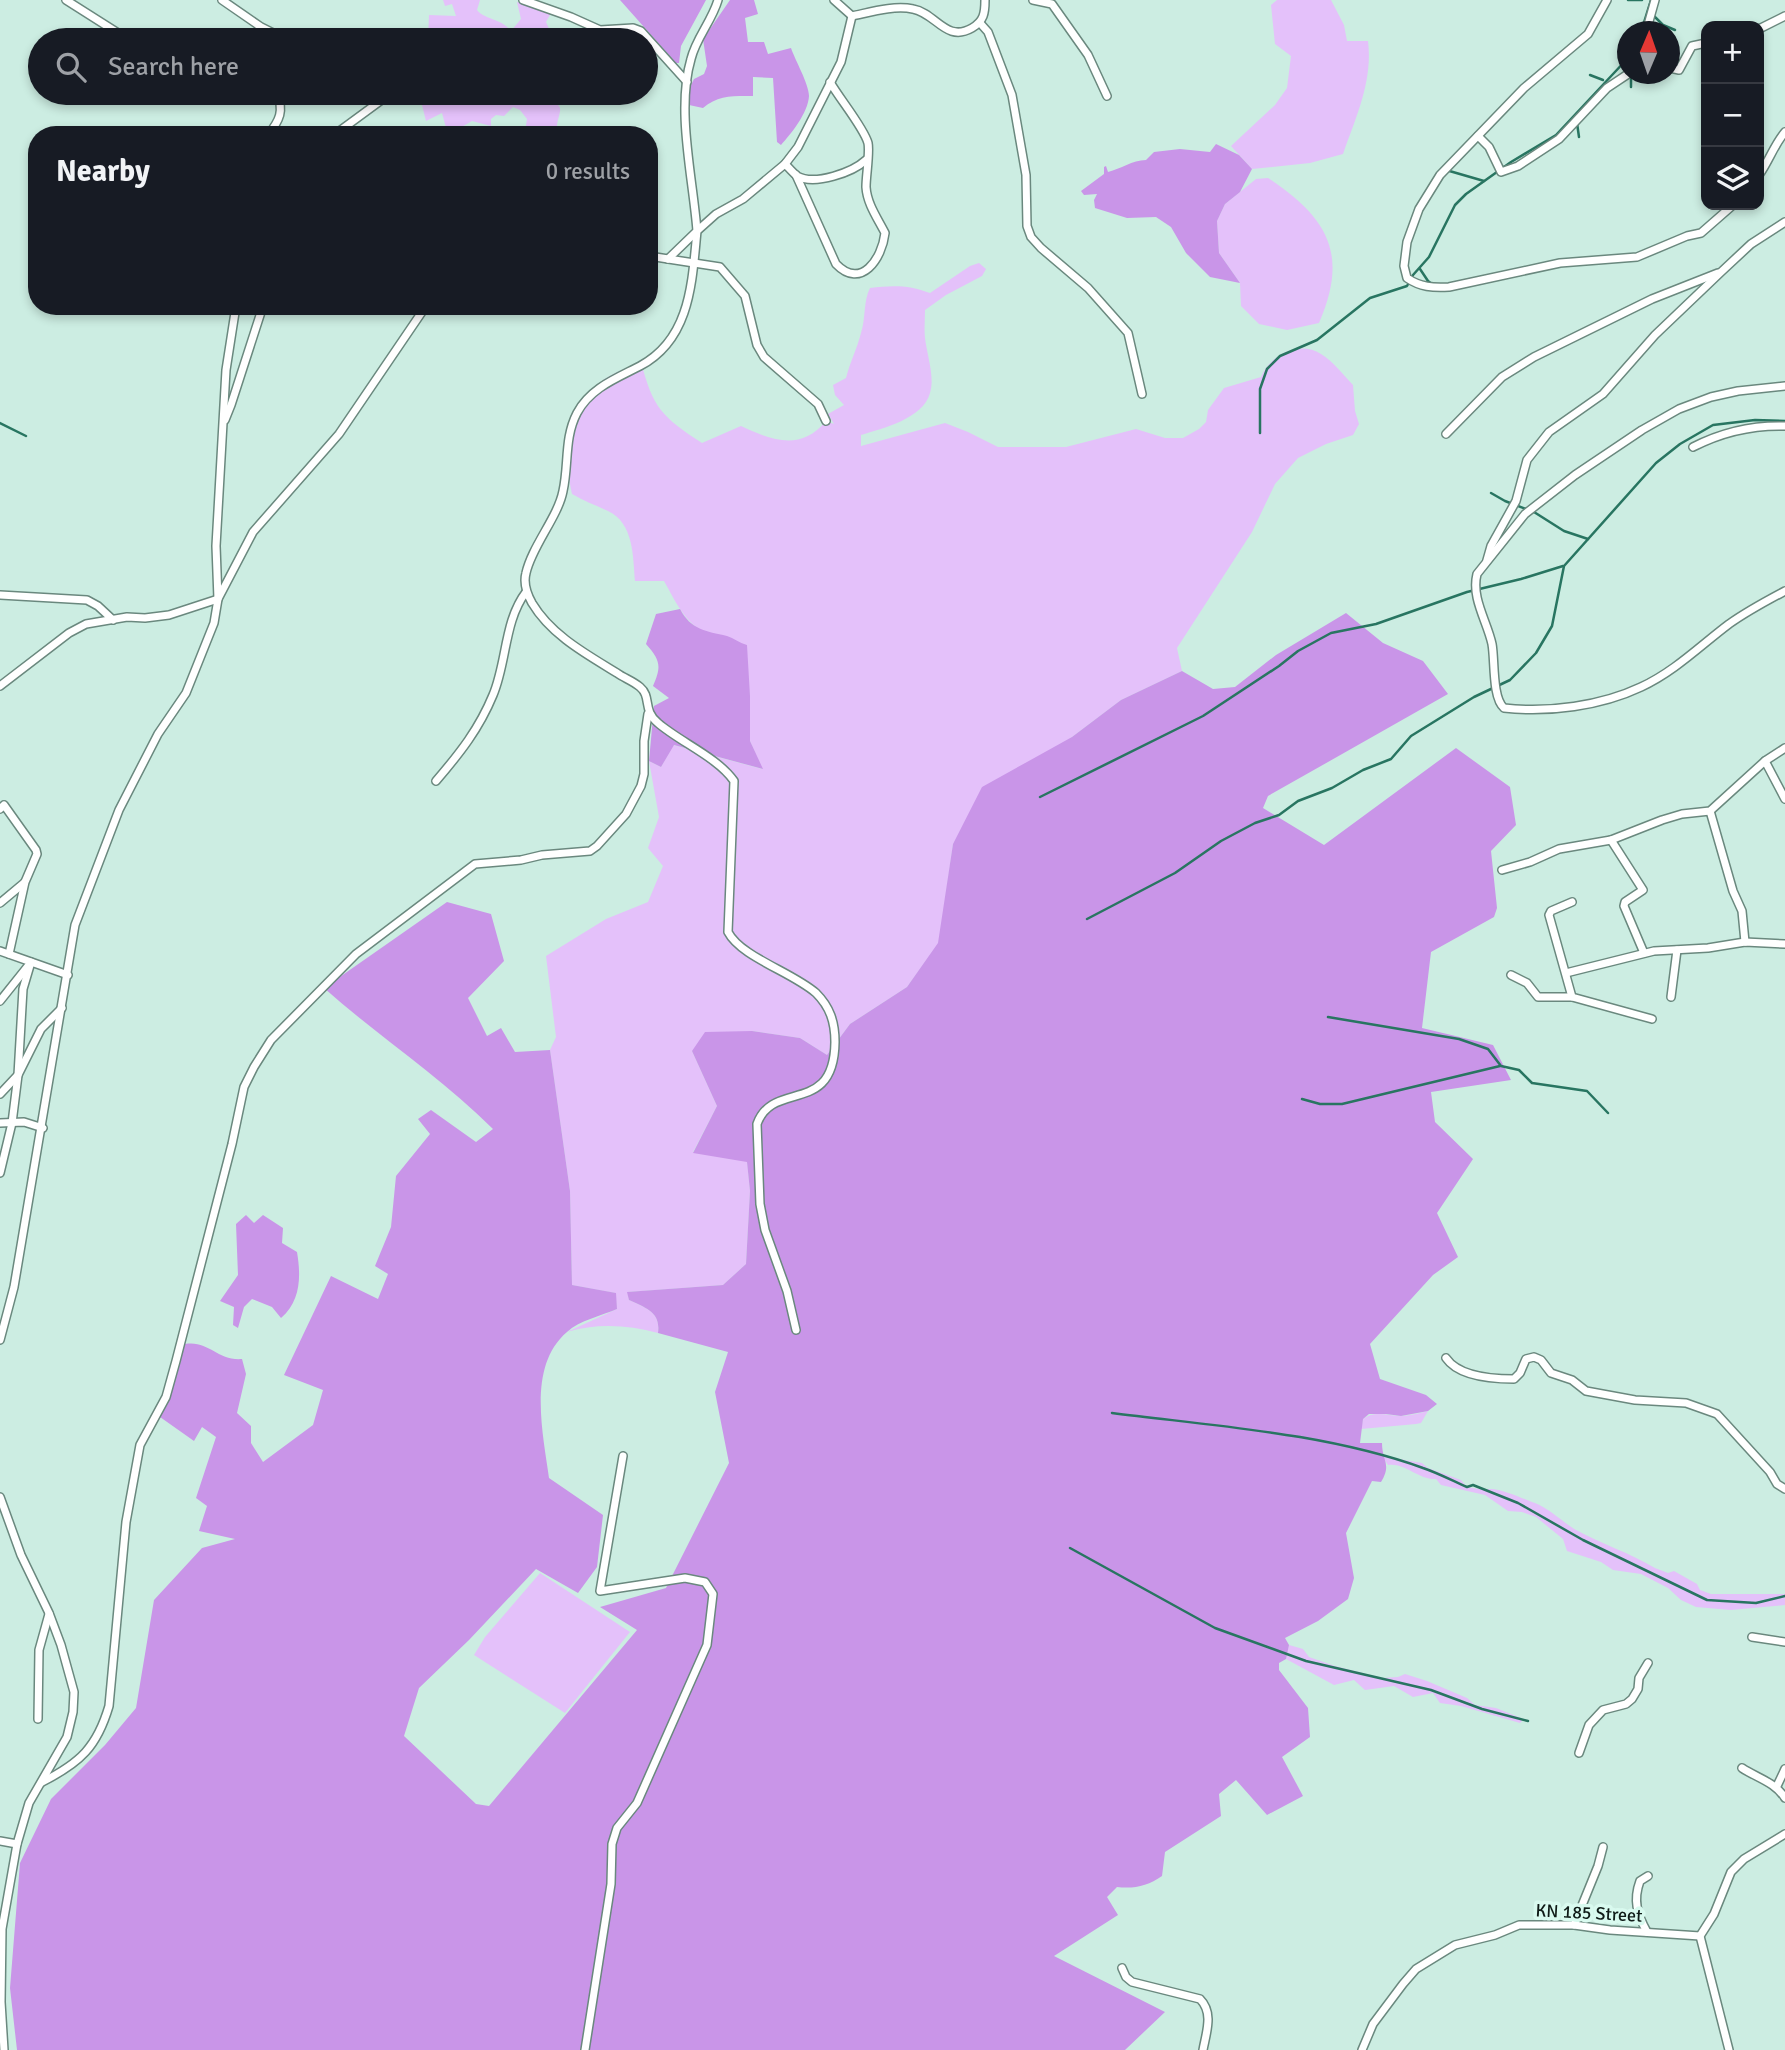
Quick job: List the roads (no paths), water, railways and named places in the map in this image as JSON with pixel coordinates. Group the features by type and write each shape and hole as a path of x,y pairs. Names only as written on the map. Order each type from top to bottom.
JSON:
{"street":[{"path":"66,0 110,28"},
{"path":"222,0 263,28"},
{"path":"523,0 596,28"},
{"path":"436,781 468,744 494,694 514,612 526,592 526,572 562,495 567,441 578,412 605,383 644,364 661,350 681,322 690,302 696,231 685,119 687,82 690,59 718,0"},
{"path":"834,0 852,16"},
{"path":"852,16 877,10 912,8 923,12 950,32 968,30 980,23 985,13 985,0"},
{"path":"1033,0 1054,2 1088,54 1107,96"},
{"path":"1607,0 1588,34 1524,88 1440,175 1419,209 1407,242 1404,267 1410,280 1432,288 1449,287 1560,263 1637,257 1702,233 1727,210"},
{"path":"1649,21 1655,0"},
{"path":"668,259 716,214 743,199 785,164 807,132 846,49 852,16"},
{"path":"1764,26 1785,16"},
{"path":"980,23 988,32 1012,95 1026,175 1027,226 1031,237 1088,288 1128,333 1142,394"},
{"path":"1680,68 1692,46 1701,43"},
{"path":"658,50 687,82"},
{"path":"1479,136 1489,147 1501,172 1518,166 1559,139 1607,88 1617,81"},
{"path":"785,164 796,175 836,264 843,271 856,274 867,271 877,260 885,233 872,209 867,192 866,160 869,146 830,82"},
{"path":"275,126 280,120 280,105"},
{"path":"346,126 375,105"},
{"path":"1764,168 1785,132"},
{"path":"796,175 813,179 842,174 851,172 866,160"},
{"path":"1486,562 1491,545 1516,501 1527,460 1549,432 1602,394 1655,335 1721,272 1751,244 1785,222"},
{"path":"658,257 720,267 741,289 750,311 757,345 764,357 818,404 826,421"},
{"path":"1446,434 1508,372 1652,299 1721,272"},
{"path":"0,1340 14,1287 43,1128 75,925 119,810 158,734 186,692 214,623 218,599 216,546 226,370 235,315"},
{"path":"223,423 259,315"},
{"path":"0,686 69,633 86,624 127,617 169,615 218,599 253,532 339,434 420,315"},
{"path":"1785,386 1711,397 1679,409 1642,430 1525,514 1477,575 1475,589 1492,643 1497,699 1504,708 1527,710 1577,705 1642,687 1676,665 1731,622 1785,591"},
{"path":"1693,447 1710,438 1745,429 1765,425 1785,426"},
{"path":"42,1782 68,1769 82,1758 103,1728 109,1706 126,1522 140,1445 161,1408 173,1373 244,1087 254,1068 271,1040 356,954 475,864 590,851 626,814 640,786 644,774 644,741 648,714 644,690 555,632 541,617 526,592"},
{"path":"0,595 87,600 113,620"},
{"path":"648,714 720,768 733,781 727,924 733,942 813,991 826,1004 835,1030 833,1065 828,1078 817,1088 772,1105 761,1113 757,1124 760,1204 765,1230 787,1291 796,1330"},
{"path":"1502,870 1530,862 1559,849 1611,840 1682,814 1710,811 1765,761 1785,747"},
{"path":"1765,761 1785,799"},
{"path":"0,809 4,805 10,811 36,850 33,866 25,883 9,954"},
{"path":"1710,811 1733,891 1742,911 1745,942"},
{"path":"1611,840 1643,890 1625,902 1624,906 1644,953"},
{"path":"0,903 25,883"},
{"path":"1572,902 1551,911 1549,915 1572,997"},
{"path":"1566,973 1644,953 1745,942 1785,944"},
{"path":"1671,997 1677,950"},
{"path":"0,951 68,975"},
{"path":"0,1001 32,962"},
{"path":"0,1173 12,1123 18,1075 23,989 32,962"},
{"path":"1511,975 1527,984 1538,997 1572,997 1652,1019"},
{"path":"0,1094 18,1075 41,1029 63,1006"},
{"path":"0,1123 24,1122 43,1128"},
{"path":"1446,1358 1449,1363 1466,1371 1503,1379 1514,1378 1520,1373 1526,1359 1534,1357 1551,1373 1572,1380 1586,1391 1635,1400 1686,1403 1704,1408 1728,1423 1777,1484 1785,1489"},
{"path":"585,2050 611,1884 612,1844 617,1828 637,1803 707,1645 713,1594 705,1582 685,1578 600,1591 623,1456"},
{"path":"0,1497 21,1555 49,1613 69,1667 74,1692 74,1712 67,1737 29,1803 17,1844 2,1929 1,2002 4,2050"},
{"path":"38,1719 39,1650 49,1613"},
{"path":"1752,1637 1785,1642"},
{"path":"1579,1753 1589,1725 1603,1710 1626,1704 1632,1699 1638,1689 1639,1678 1648,1663"},
{"path":"1742,1768 1777,1786 1785,1798"},
{"path":"1777,1786 1785,1769"},
{"path":"1729,2050 1700,1936 1714,1914 1731,1872 1744,1859 1785,1835"},
{"path":"0,1840 17,1844"},
{"path":"1574,1925 1603,1847"},
{"path":"1647,1932 1640,1921 1635,1900 1640,1881 1648,1876"},
{"name":"KN 185 Street","path":"1362,2050 1373,2024 1416,1969 1447,1950 1481,1937 1495,1936 1519,1924 1574,1925 1700,1936"},
{"path":"1122,1968 1132,1982 1200,1999 1207,2005 1203,2050"}],"waterway":[{"path":"1628,0 1642,0"},
{"path":"1644,21 1651,0"},
{"path":"1652,14 1659,21"},
{"path":"1260,433 1260,389 1267,369 1280,356 1317,340 1370,298 1407,286 1429,257 1455,205 1511,162 1556,135 1617,70"},
{"path":"1590,75 1603,80"},
{"path":"1577,123 1579,137"},
{"path":"1446,170 1484,181"},
{"path":"1420,269 1433,285"},
{"path":"1087,919 1175,873 1221,841 1255,823 1279,815 1298,801 1332,788 1363,770 1391,759 1411,736 1474,697 1510,680 1536,653 1552,626 1564,566 1656,463 1680,444 1713,425 1755,420 1785,421"},
{"path":"0,423 26,436"},
{"path":"1491,493 1534,512 1564,531 1588,539"},
{"path":"1040,797 1203,716 1298,651 1331,633 1376,624 1467,592 1563,566"},
{"path":"1328,1017 1459,1039 1488,1049 1501,1066 1519,1070 1532,1083 1587,1091 1608,1113"},
{"path":"1302,1099 1320,1104 1342,1104 1500,1066"},
{"path":"1112,1413 1269,1432 1348,1446 1386,1456 1518,1503 1583,1540 1707,1600 1756,1603 1785,1596"},
{"path":"1070,1548 1215,1628 1306,1661 1431,1690 1482,1709 1528,1721"}]}
